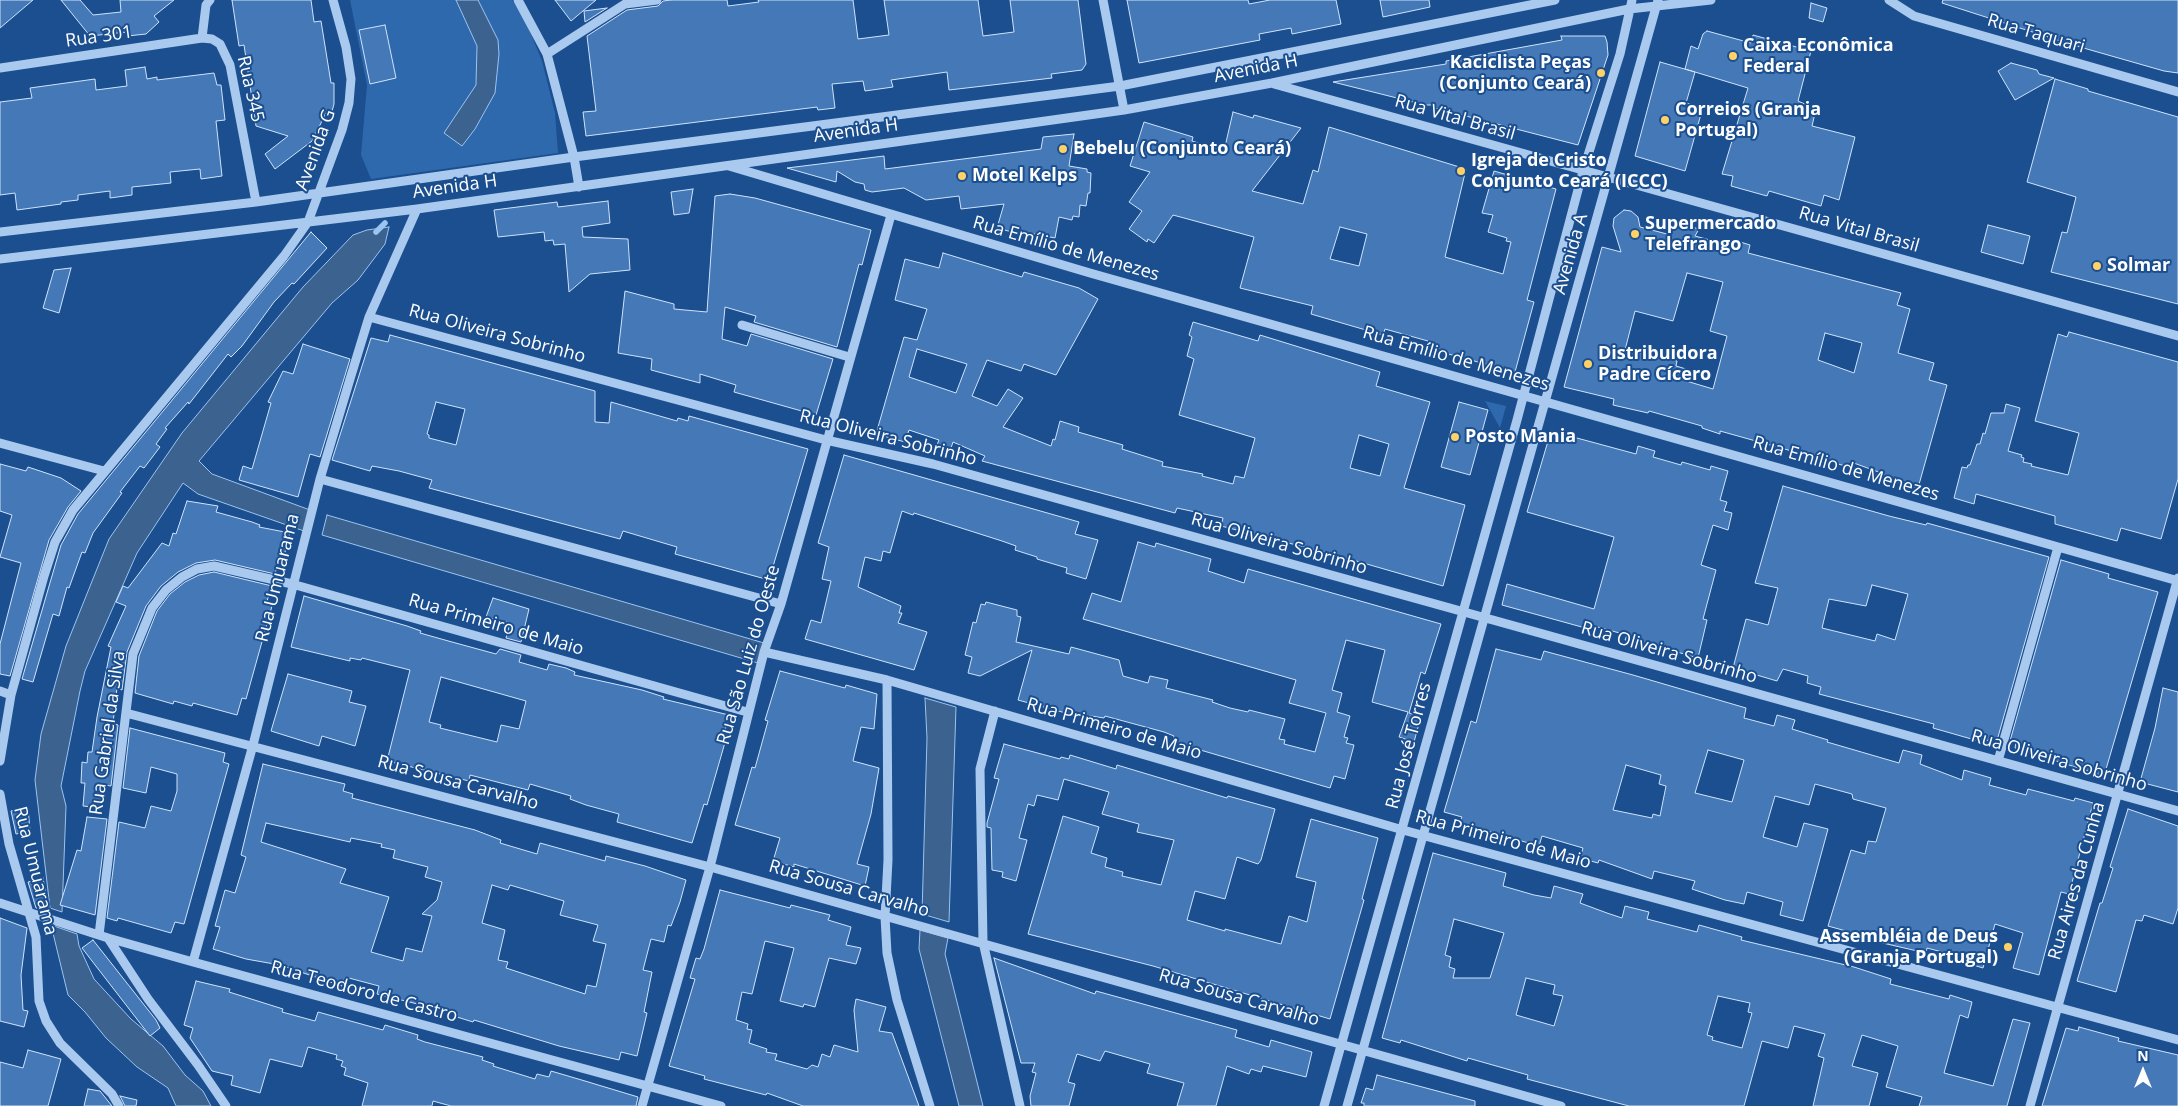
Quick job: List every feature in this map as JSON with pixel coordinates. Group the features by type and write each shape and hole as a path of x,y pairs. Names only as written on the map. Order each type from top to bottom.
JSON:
{"street":[{"path":"202,38 206,5 210,0"},
{"name":"Avenida G","path":"308,222 317,193 342,130 349,103 350,79 346,47 333,0"},
{"path":"518,0 547,54 574,157 579,187"},
{"path":"547,54 628,2 657,0"},
{"path":"1103,0 1124,110"},
{"name":"Avenida H","path":"0,232 256,202 574,157 1120,86 1555,0"},
{"name":"Avenida A","path":"1524,395 1583,171 1620,54 1632,0"},
{"name":"Avenida H","path":"0,259 416,209 1124,110 1272,83 1657,3 1711,0"},
{"name":"Rua Taquari","path":"1889,0 1914,16 2178,92"},
{"name":"Avenida A","path":"1546,401 1657,3"},
{"name":"Rua 301","path":"0,68 202,38"},
{"name":"Rua 345","path":"202,38 212,38 220,44 230,64 256,202"},
{"name":"Rua Vital Brasil","path":"1272,83 1609,179 2178,336"},
{"name":"Rua Emílio de Menezes","path":"726,166 891,215 2178,580"},
{"name":"Rua Umuarama","path":"193,962 253,745 292,584 320,479 369,317 416,209"},
{"name":"Rua São Luiz do Oeste","path":"642,1106 710,867 747,712 764,652 781,604 891,215"},
{"path":"0,761 12,695 55,542 73,510 284,256 308,222"},
{"name":"Rua Oliveira Sobrinho","path":"369,317 826,440 933,464 2178,811"},
{"path":"742,325 850,357"},
{"name":"Rua José Torres","path":"1324,1106 1524,395"},
{"name":"Rua José Torres","path":"1347,1106 1422,834 1546,401"},
{"path":"0,444 104,472"},
{"path":"320,479 781,604"},
{"path":"1998,761 2058,546"},
{"name":"Rua Gabriel da Silva","path":"104,937 133,654 152,608 166,590 182,577 197,569 214,566 236,570"},
{"name":"Rua Primeiro de Maio","path":"236,570 292,584 747,712"},
{"name":"Rua Aires da Cunha","path":"2030,1106 2178,580"},
{"name":"Rua Primeiro de Maio","path":"764,652 887,680 1402,830 2178,1040"},
{"path":"887,680 888,860 885,917 887,954 897,1000 930,1106"},
{"path":"0,691 12,695"},
{"path":"995,711 980,769 983,942 1020,1106"},
{"name":"Rua Sousa Carvalho","path":"126,713 710,867 885,917 983,942 1561,1106"},
{"name":"Rua Umuarama","path":"0,794 9,844 36,937 40,1001 46,1021 60,1043 112,1094 119,1106"},
{"name":"Rua Teodoro de Castro","path":"0,903 104,937 721,1106"},
{"path":"104,937 148,999 198,1064 226,1106"}],"shaded area":[{"path":"350,0 512,0 523,15 542,61 555,113 558,153 371,179 361,155 367,85"},
{"path":"456,0 478,0 498,40 499,54 495,93 475,129 462,146 444,133 476,85 477,46"},
{"path":"389,227 385,244 358,280 332,303 199,461 212,474 310,510 304,531 198,494 183,483 137,553 85,671 80,691 61,786 66,806 62,912 50,908 35,780 41,734 66,646 109,539 182,433 303,287 353,235 367,230"},
{"path":"1485,401 1506,406 1500,428"},
{"path":"327,515 764,643 758,663 322,535"},
{"path":"925,698 956,707 949,922 922,914 927,738"},
{"path":"51,925 77,934 79,946 94,979 131,1019 163,1046 185,1075 203,1091 211,1106 176,1106 168,1088 137,1067 106,1038 68,995"},
{"path":"920,930 948,938 945,954 983,1106 959,1106 919,949"}],"building":[{"path":"0,0 33,0 0,28"},
{"path":"61,0 80,0 93,15 121,12 120,0 174,0 154,16 159,22 146,34 127,36 127,32 90,36"},
{"path":"232,0 311,0 314,22 321,21 331,83 334,83 334,104 331,115 326,113 312,141 275,169 265,154 288,136 256,126 244,45 239,46"},
{"path":"555,0 596,0 571,21"},
{"path":"727,0 728,6 759,2 758,0 853,0 858,39 889,35 884,0 978,0 983,36 1014,32 1010,0 1078,0 1086,64 1082,70 1051,74 1052,78 949,90 947,72 891,80 893,87 865,91 863,81 832,84 835,108 818,110 817,107 586,136 583,112 596,111 587,36 627,10 658,6 663,1"},
{"path":"1127,0 1248,0 1249,4 1270,0 1336,0 1341,24 1292,34 1291,28 1259,34 1260,40 1139,63"},
{"path":"1380,0 1429,0 1430,7 1383,17"},
{"path":"1943,0 2178,0 2178,73 2164,71 2073,45 1942,3"},
{"path":"1811,3 1827,8 1823,22 1809,18"},
{"path":"607,8 585,22 584,11"},
{"path":"385,25 396,78 370,84 359,30"},
{"path":"1707,31 1751,43 1753,35 1811,51 1798,101 1816,109 1812,126 1855,137 1839,200 1824,195 1821,206 1769,191 1767,196 1731,186 1733,176 1722,174 1748,88 1685,69 1691,46 1698,49 1703,34"},
{"path":"1561,36 1605,36 1607,42 1608,55 1578,145 1435,108 1435,105 1425,105 1333,82 1446,64 1446,61 1562,40"},
{"path":"1660,62 1695,72 1686,103 1694,105 1692,110 1701,114 1685,171 1635,156"},
{"path":"2011,63 2037,70 2039,74 2054,78 2015,100 1998,71"},
{"path":"145,67 147,79 157,77 157,80 214,73 217,85 221,85 225,120 216,121 222,176 201,179 200,169 170,172 171,183 132,187 132,195 110,198 110,191 78,195 78,200 17,210 15,193 0,195 0,102 32,98 30,88 95,79 96,90 127,86 125,70"},
{"path":"2055,79 2088,89 2088,91 2178,117 2178,304 2051,272 2062,232 2067,233 2076,197 2027,182"},
{"path":"1233,112 1253,118 1254,115 1301,128 1252,191 1303,204 1313,170 1318,172 1329,127 1466,169 1445,257 1503,274 1511,242 1506,241 1507,238 1488,232 1493,215 1482,213 1494,171 1556,189 1527,300 1534,302 1515,372 1426,348 1428,341 1385,329 1383,335 1311,314 1313,306 1240,288 1254,237 1173,215 1154,243 1148,239 1147,242 1129,229 1142,211 1129,202 1150,172 1130,166 1144,122 1193,137 1192,141 1224,151","holes":["1340,227 1367,234 1359,266 1330,259"]},
{"path":"1074,134 1069,166 1087,169 1087,172 1091,173 1090,193 1088,193 1086,206 1080,205 1079,217 1073,216 1072,220 1059,217 1055,238 1024,232 1023,235 997,228 1004,204 961,209 959,196 926,200 904,188 872,192 865,190 864,184 855,182 837,171 836,182 787,168 884,156 885,169 1041,149 1043,137"},
{"path":"693,189 689,213 674,215 671,192"},
{"path":"730,194 755,198 871,230 862,265 859,264 837,347 754,322 756,316 725,307 722,339 747,346 751,334 833,359 816,415 734,392 736,385 700,374 700,383 651,370 652,359 618,353 625,291 674,304 674,309 707,312 715,196"},
{"path":"608,201 610,223 582,227 583,237 628,239 630,270 590,274 569,292 565,244 554,245 553,240 545,241 544,232 498,237 494,210 557,202 558,207"},
{"path":"1624,210 1631,211 1638,217 1640,227 1667,234 1671,221 1699,229 1695,236 1732,246 1734,240 1750,245 1748,253 1901,293 1897,305 1910,309 1898,353 1934,363 1929,380 1947,385 1918,488 1883,477 1884,474 1851,462 1849,467 1720,431 1720,434 1702,428 1702,426 1649,411 1648,413 1613,405 1614,399 1564,387 1602,247 1621,252 1613,226 1614,218","holes":["1687,273 1723,282 1710,331 1727,336 1713,389 1683,380 1686,369 1676,366 1677,361 1625,350 1635,311 1673,321","1825,333 1862,343 1854,373 1818,360"]},
{"path":"1988,225 2030,236 2023,264 1981,252"},
{"path":"311,232 327,248 294,284 292,283 274,302 242,346 231,357 228,354 189,404 188,402 165,428 167,429 156,444 160,447 144,468 140,466 120,492 122,493 93,533 85,553 82,552 69,588 67,587 59,616 53,614 33,682 22,679 61,545 78,514"},
{"path":"943,253 1022,277 1024,272 1079,288 1098,299 1056,375 1024,364 1021,371 987,360 972,396 997,406 1008,389 1023,398 1003,427 1051,446 1053,439 1055,440 1060,421 1079,427 1078,432 1123,445 1122,449 1163,462 1162,466 1203,474 1202,476 1233,484 1235,476 1244,478 1255,438 1179,415 1194,359 1187,356 1192,337 1189,335 1193,322 1258,341 1260,335 1380,372 1376,386 1430,402 1404,488 1465,505 1443,586 1332,554 1221,526 1223,518 1177,508 1175,513 982,461 985,456 953,442 950,451 936,447 939,440 909,430 905,442 876,434 904,337 917,340 927,309 895,300 905,259 939,268","holes":["917,349 967,364 956,393 909,377","1359,435 1389,444 1380,476 1350,468"]},
{"path":"71,268 59,313 43,308 54,270"},
{"path":"2069,332 2178,362 2178,479 2161,539 2121,528 2117,541 2055,524 2055,516 1976,494 1974,504 1954,498 1962,467 1967,468 1970,465 1977,444 1980,444 1983,433 1985,434 1991,413 2004,413 2006,404 2020,408 2008,451 2022,455 2021,457 2024,458 2023,462 2032,464 2031,466 2068,475 2079,433 2035,421 2058,334 2067,337"},
{"path":"390,335 595,391 595,422 609,423 611,402 677,421 678,418 688,421 689,416 808,449 769,580 675,554 677,547 623,531 620,539 429,488 432,480 372,466 370,471 332,460 371,338 388,342","holes":["436,402 465,409 456,445 429,438 427,434"]},
{"path":"303,344 350,359 320,457 310,454 298,497 239,480 243,466 252,469 271,403 268,402 283,371 293,374"},
{"path":"1459,402 1488,410 1470,475 1441,467"},
{"path":"1551,431 1636,454 1638,446 1655,451 1653,457 1681,465 1682,462 1710,470 1711,466 1728,471 1720,500 1727,502 1724,511 1732,513 1728,530 1713,525 1701,565 1716,570 1703,619 1707,620 1698,658 1646,643 1646,645 1625,640 1627,635 1590,625 1589,629 1502,605 1507,584 1594,609 1614,537 1527,512"},
{"path":"844,455 1079,522 1075,534 1098,540 1086,579 1066,573 1067,568 1015,550 1016,546 914,513 913,515 902,511 890,553 883,551 881,561 865,557 858,587 901,606 899,613 902,613 898,623 927,632 914,670 805,639 811,620 821,623 831,581 822,579 829,547 818,543"},
{"path":"0,464 26,471 28,467 61,478 81,491 68,507 49,540 10,676 0,674 0,644 21,563 0,557 12,515 0,511"},
{"path":"1783,486 1889,516 1926,525 1927,523 2049,557 1998,737 1982,742 1933,728 1934,724 1819,694 1821,687 1807,683 1808,676 1783,669 1777,681 1733,668 1746,619 1768,625 1778,588 1755,583","holes":["1872,585 1908,594 1895,640 1877,634 1875,641 1822,628 1829,599 1866,606"]},
{"path":"187,501 218,506 216,512 252,522 260,525 259,527 290,533 282,564 278,563 275,574 215,560 196,563 178,572 161,586 146,606 127,652 122,690 117,688 113,723 118,725 111,786 104,785 102,808 83,806 85,783 81,783 82,762 87,763 88,752 92,752 111,647 108,646 126,606 116,602 123,586 128,588 162,543 169,546 173,533 176,534"},
{"path":"1138,542 1155,547 1156,543 1211,559 1208,571 1244,583 1248,569 1441,624 1425,674 1421,672 1409,713 1421,716 1414,742 1399,737 1408,712 1372,702 1385,650 1346,640 1332,690 1342,693 1337,712 1350,716 1344,737 1348,738 1346,743 1354,745 1345,779 1334,776 1330,788 1173,742 1174,736 1164,732 1105,716 1104,718 1085,715 1084,718 1018,700 1032,650 980,676 968,673 972,657 965,655 973,622 976,623 981,604 985,605 986,602 1017,610 1017,616 1021,617 1016,642 1069,654 1071,647 1119,660 1123,676 1148,683 1150,676 1168,680 1166,688 1213,700 1212,702 1230,708 1248,712 1249,710 1285,719 1279,739 1285,740 1284,744 1315,752 1326,713 1289,703 1296,680 1083,619 1092,593 1121,602"},
{"path":"2061,560 2109,574 2108,578 2158,592 2104,776 2015,748 2016,743 2010,741"},
{"path":"214,572 272,586 266,604 272,606 246,699 242,698 237,715 193,703 192,706 174,701 173,704 135,693 139,656 157,611 170,594 185,582 199,575"},
{"path":"304,596 407,626 421,631 420,633 496,654 500,649 521,655 519,662 547,670 549,664 566,668 575,672 574,675 642,690 664,697 663,699 729,715 725,731 728,732 707,805 704,804 692,843 617,822 619,814 586,805 570,799 571,796 530,784 528,790 470,775 469,781 387,761 410,670 362,658 361,660 350,658 350,661 291,647","holes":["441,677 526,701 519,729 501,725 497,742 440,728 441,725 429,722"]},
{"path":"493,598 529,609 521,642 506,638 510,623 486,617"},
{"path":"1496,649 1541,660 1544,651 1746,708 1744,718 1774,726 1777,715 1795,720 1792,729 1828,740 1827,742 1899,763 1903,750 1922,755 1920,764 1962,780 1964,770 1991,778 1989,785 2026,795 2028,789 2074,801 2075,798 2093,803 2069,894 2061,892 2039,975 2013,968 2023,933 1995,924 1983,968 1960,961 1961,957 1927,948 1926,953 1874,941 1875,939 1828,926 1851,850 1865,854 1868,841 1876,842 1886,808 1853,799 1852,794 1815,784 1809,805 1775,796 1763,837 1797,847 1804,823 1828,829 1803,921 1780,915 1783,902 1747,892 1744,904 1725,900 1692,889 1695,881 1654,871 1652,879 1599,860 1598,863 1580,858 1583,848 1542,836 1539,846 1459,823 1462,817 1444,812 1471,721 1476,723","holes":["1708,750 1744,760 1732,802 1695,793","1626,765 1661,775 1659,784 1666,786 1660,816 1653,814 1652,818 1613,810"]},
{"path":"780,671 845,688 846,685 877,694 874,729 861,727 853,761 879,768 871,814 857,864 869,867 865,886 794,864 794,867 773,861 780,838 735,825 752,767 755,768 768,721 765,720"},
{"path":"288,674 352,691 349,702 366,706 355,746 322,736 319,746 271,731"},
{"path":"2163,688 2178,692 2178,792 2140,782 2155,728"},
{"path":"130,728 225,753 223,762 229,764 184,924 175,922 171,933 118,918 117,921 107,918 119,822 145,828 151,806 171,811 177,791 177,774 151,767 146,793 123,788"},
{"path":"1004,744 1060,759 1061,757 1069,759 1070,755 1116,769 1117,765 1227,798 1228,796 1275,809 1261,860 1258,864 1237,857 1225,899 1195,891 1187,920 1225,931 1225,929 1281,944 1289,916 1307,922 1316,882 1296,877 1311,819 1378,838 1362,899 1364,900 1330,1019 1153,966 1028,934 1063,816 1099,827 1091,853 1107,858 1105,867 1123,872 1122,876 1161,885 1174,840 1137,832 1139,824 1102,814 1109,792 1064,779 1058,800 1037,795 1034,806 1028,804 1019,838 1027,840 1016,881 1002,877 1003,872 992,870 991,828 987,827 987,823 999,779 994,778"},
{"path":"263,764 345,784 343,791 353,794 352,798 475,830 501,840 500,843 537,854 540,843 605,861 606,856 645,866 686,880 671,926 668,925 664,942 651,939 643,970 652,972 644,1012 647,1013 637,1056 621,1052 619,1060 559,1046 474,1020 473,1022 457,1017 458,1014 377,994 379,986 345,977 342,986 280,965 246,959 213,949 220,927 215,926 225,890 235,893 246,857 241,855","holes":["266,823 350,842 351,838 382,844 381,847 395,850 393,858 428,867 425,877 442,882 437,900 422,914 432,916 422,952 406,948 403,961 371,952 389,897 340,883 346,869 261,842","492,885 508,890 510,885 564,901 560,915 598,925 593,941 606,944 596,987 587,985 585,994 506,968 508,962 498,960 505,930 482,923"]},
{"path":"28,807 30,831 16,834 11,811"},
{"path":"2128,809 2178,826 2178,908 2173,924 2144,915 2142,921 2136,920 2116,992 2077,981 2100,903 2102,903 2113,868 2110,867"},
{"path":"87,817 107,819 95,915 60,905 77,850 81,851"},
{"path":"1433,853 1506,873 1503,886 1534,895 1551,898 1554,886 1583,894 1580,903 1622,918 1625,906 1649,912 1647,919 1697,932 1699,925 1742,937 1741,940 1854,967 1891,979 1890,984 1949,999 1950,995 1972,1002 1968,1018 1960,1015 1944,1073 1993,1086 2013,1019 2030,1023 2007,1106 1919,1106 1922,1097 1886,1087 1898,1046 1862,1035 1852,1066 1878,1073 1869,1106 1813,1106 1824,1058 1818,1056 1825,1034 1794,1026 1788,1048 1762,1041 1744,1106 1629,1106 1527,1079 1528,1075 1468,1058 1467,1061 1401,1040 1400,1043 1382,1038","holes":["1454,919 1504,933 1490,978 1453,978 1455,969 1449,967 1451,957 1445,955","1526,978 1555,985 1553,994 1563,996 1554,1026 1516,1015","1718,996 1750,1003 1748,1012 1752,1013 1742,1048 1712,1040 1713,1037 1707,1035"]},
{"path":"43,878 49,912 36,908 28,882"},
{"path":"720,890 790,908 791,905 830,915 828,920 851,927 846,945 861,948 856,964 829,958 815,1007 804,1004 803,1007 780,1001 794,948 765,941 752,994 742,992 736,1020 748,1024 747,1029 752,1030 749,1043 767,1049 766,1052 777,1054 775,1060 807,1069 812,1065 818,1067 822,1054 830,1057 834,1045 858,1052 854,1010 856,999 886,1007 879,1031 892,1033 919,1106 803,1106 767,1093 766,1095 704,1079 705,1076 669,1066 695,979 690,978 696,958 700,959 704,949"},
{"path":"0,918 27,928 21,975 23,1010 28,1011 24,1027 0,1021"},
{"path":"93,940 156,1020 160,1028 150,1036 82,948"},
{"path":"994,958 1095,994 1096,991 1237,1030 1235,1037 1269,1047 1271,1040 1312,1052 1306,1077 1263,1066 1261,1072 1251,1069 1249,1074 1227,1066 1216,1106 1177,1106 1184,1083 1147,1073 1150,1064 1105,1051 1100,1061 1077,1054 1068,1082 1075,1084 1069,1106 1031,1106 1030,1096 1036,1073 1032,1072 1035,1063 1021,1063"},
{"path":"196,981 230,989 229,992 283,1009 282,1012 315,1021 318,1012 383,1030 385,1025 418,1035 417,1039 425,1042 483,1057 482,1060 494,1064 493,1066 535,1079 537,1074 549,1077 551,1071 638,1097 636,1106 451,1106 433,1101 432,1106 362,1106 368,1083 344,1075 346,1068 341,1066 343,1061 336,1059 337,1055 308,1047 302,1067 270,1059 260,1093 231,1085 233,1076 212,1071 190,1038 193,1028 184,1025"},
{"path":"2079,1027 2119,1038 2118,1041 2178,1055 2178,1106 2042,1106 2066,1028 2078,1031"},
{"path":"28,1050 61,1059 48,1106 0,1106 0,1062 23,1068"},
{"path":"1377,1075 1475,1101 1475,1106 1364,1106 1364,1103 1361,1103 1366,1088 1373,1090"},
{"path":"88,1089 100,1091 112,1106 84,1106"},
{"path":"120,1096 137,1100 136,1106 125,1106"}],"waterway":[{"path":"376,232 385,223"}],"place":[{"name":"Caixa Econômica Federal","path":"1733,56"},
{"name":"Kaciclista Peças (Conjunto Ceará)","path":"1601,73"},
{"name":"Correios (Granja Portugal)","path":"1665,120"},
{"name":"Bebelu (Conjunto Ceará)","path":"1063,149"},
{"name":"Igreja de Cristo Conjunto Ceará (ICCC)","path":"1461,171"},
{"name":"Motel Kelps","path":"962,176"},
{"name":"Supermercado Telefrango","path":"1635,234"},
{"name":"Solmar","path":"2097,266"},
{"name":"Distribuidora Padre Cícero","path":"1588,364"},
{"name":"Posto Mania","path":"1455,437"},
{"name":"Assembléia de Deus (Granja Portugal)","path":"2008,947"}]}
